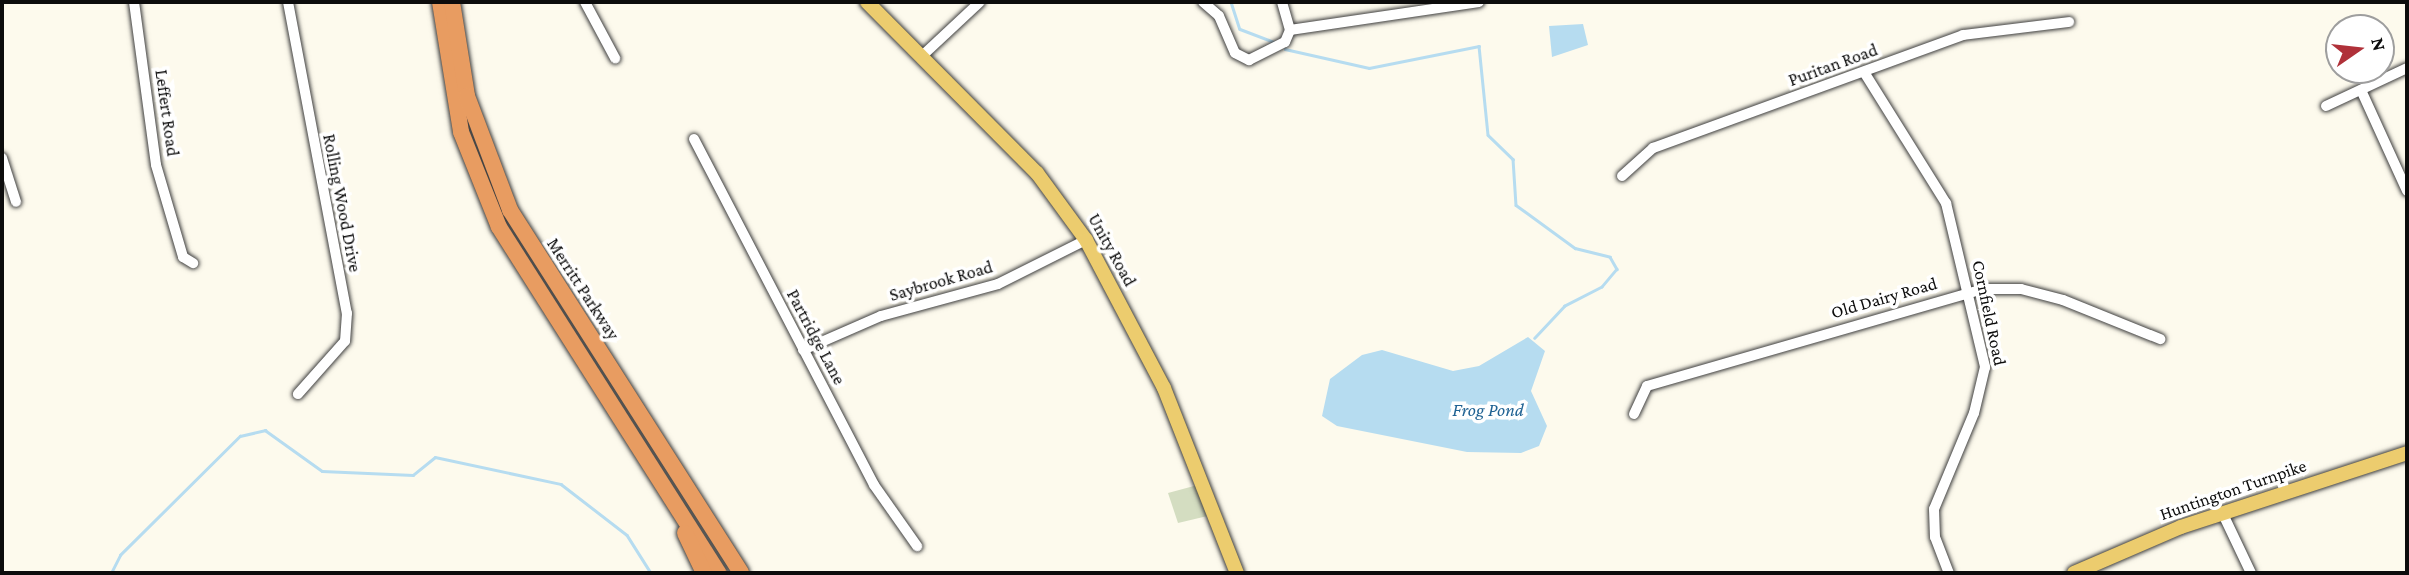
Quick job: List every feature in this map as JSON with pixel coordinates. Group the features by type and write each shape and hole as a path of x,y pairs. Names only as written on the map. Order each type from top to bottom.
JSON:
{"highway":[{"path":"440,2 453,99 482,191 513,251 719,573"},
{"name":"Merritt Parkway","path":"452,2 467,96 510,210 724,538 741,573"},
{"path":"658,477 704,573"},
{"path":"724,538 748,573"}],"main road":[{"name":"Unity Road","path":"867,2 1037,173 1086,240 1164,388 1237,573"},
{"name":"Huntington Turnpike","path":"2076,573 2222,512 2407,453"}],"street":[{"name":"Leffert Road","path":"134,2 156,165 183,257 193,263"},
{"name":"Rolling Wood Drive","path":"288,2 347,313 345,341 298,394"},
{"path":"585,2 615,58"},
{"path":"922,56 980,2"},
{"path":"1203,2 1219,16 1235,53 1249,60 1273,53 1290,30 1479,2"},
{"path":"1282,2 1290,30"},
{"name":"Puritan Road","path":"1622,176 1653,148 1963,35 2069,22"},
{"path":"2326,106 2407,68"},
{"name":"Cornfield Road","path":"1864,72 1877,101 1935,178 1968,293 1985,374 1934,509 1935,537 1949,573"},
{"path":"2361,90 2407,191"},
{"name":"Partridge Lane","path":"694,139 874,485 917,546"},
{"path":"2,158 16,202"},
{"name":"Saybrook Road","path":"803,350 881,316 998,284 1086,240"},
{"name":"Old Dairy Road","path":"1634,414 1647,386 1968,293 2021,289 2160,339"},
{"path":"2222,512 2251,573"}],"green space":[{"path":"1205,483 1216,514 1178,523 1168,493"}],"water":[{"path":"1583,24 1588,45 1552,57 1549,26"},
{"name":"Frog Pond","path":"1528,337 1545,351 1531,391 1547,426 1539,446 1521,453 1467,452 1337,426 1322,416 1330,379 1362,355 1382,350 1453,371 1479,366"}],"waterway":[{"path":"1231,2 1240,29 1277,43"},
{"path":"1285,49 1369,68 1479,46 1488,135 1513,159 1516,205 1575,248 1610,257 1617,269 1602,287 1565,306 1535,338"},
{"path":"111,573 120,555 240,436 265,430 322,471 413,475 435,457 561,484 627,535 651,573"}]}
